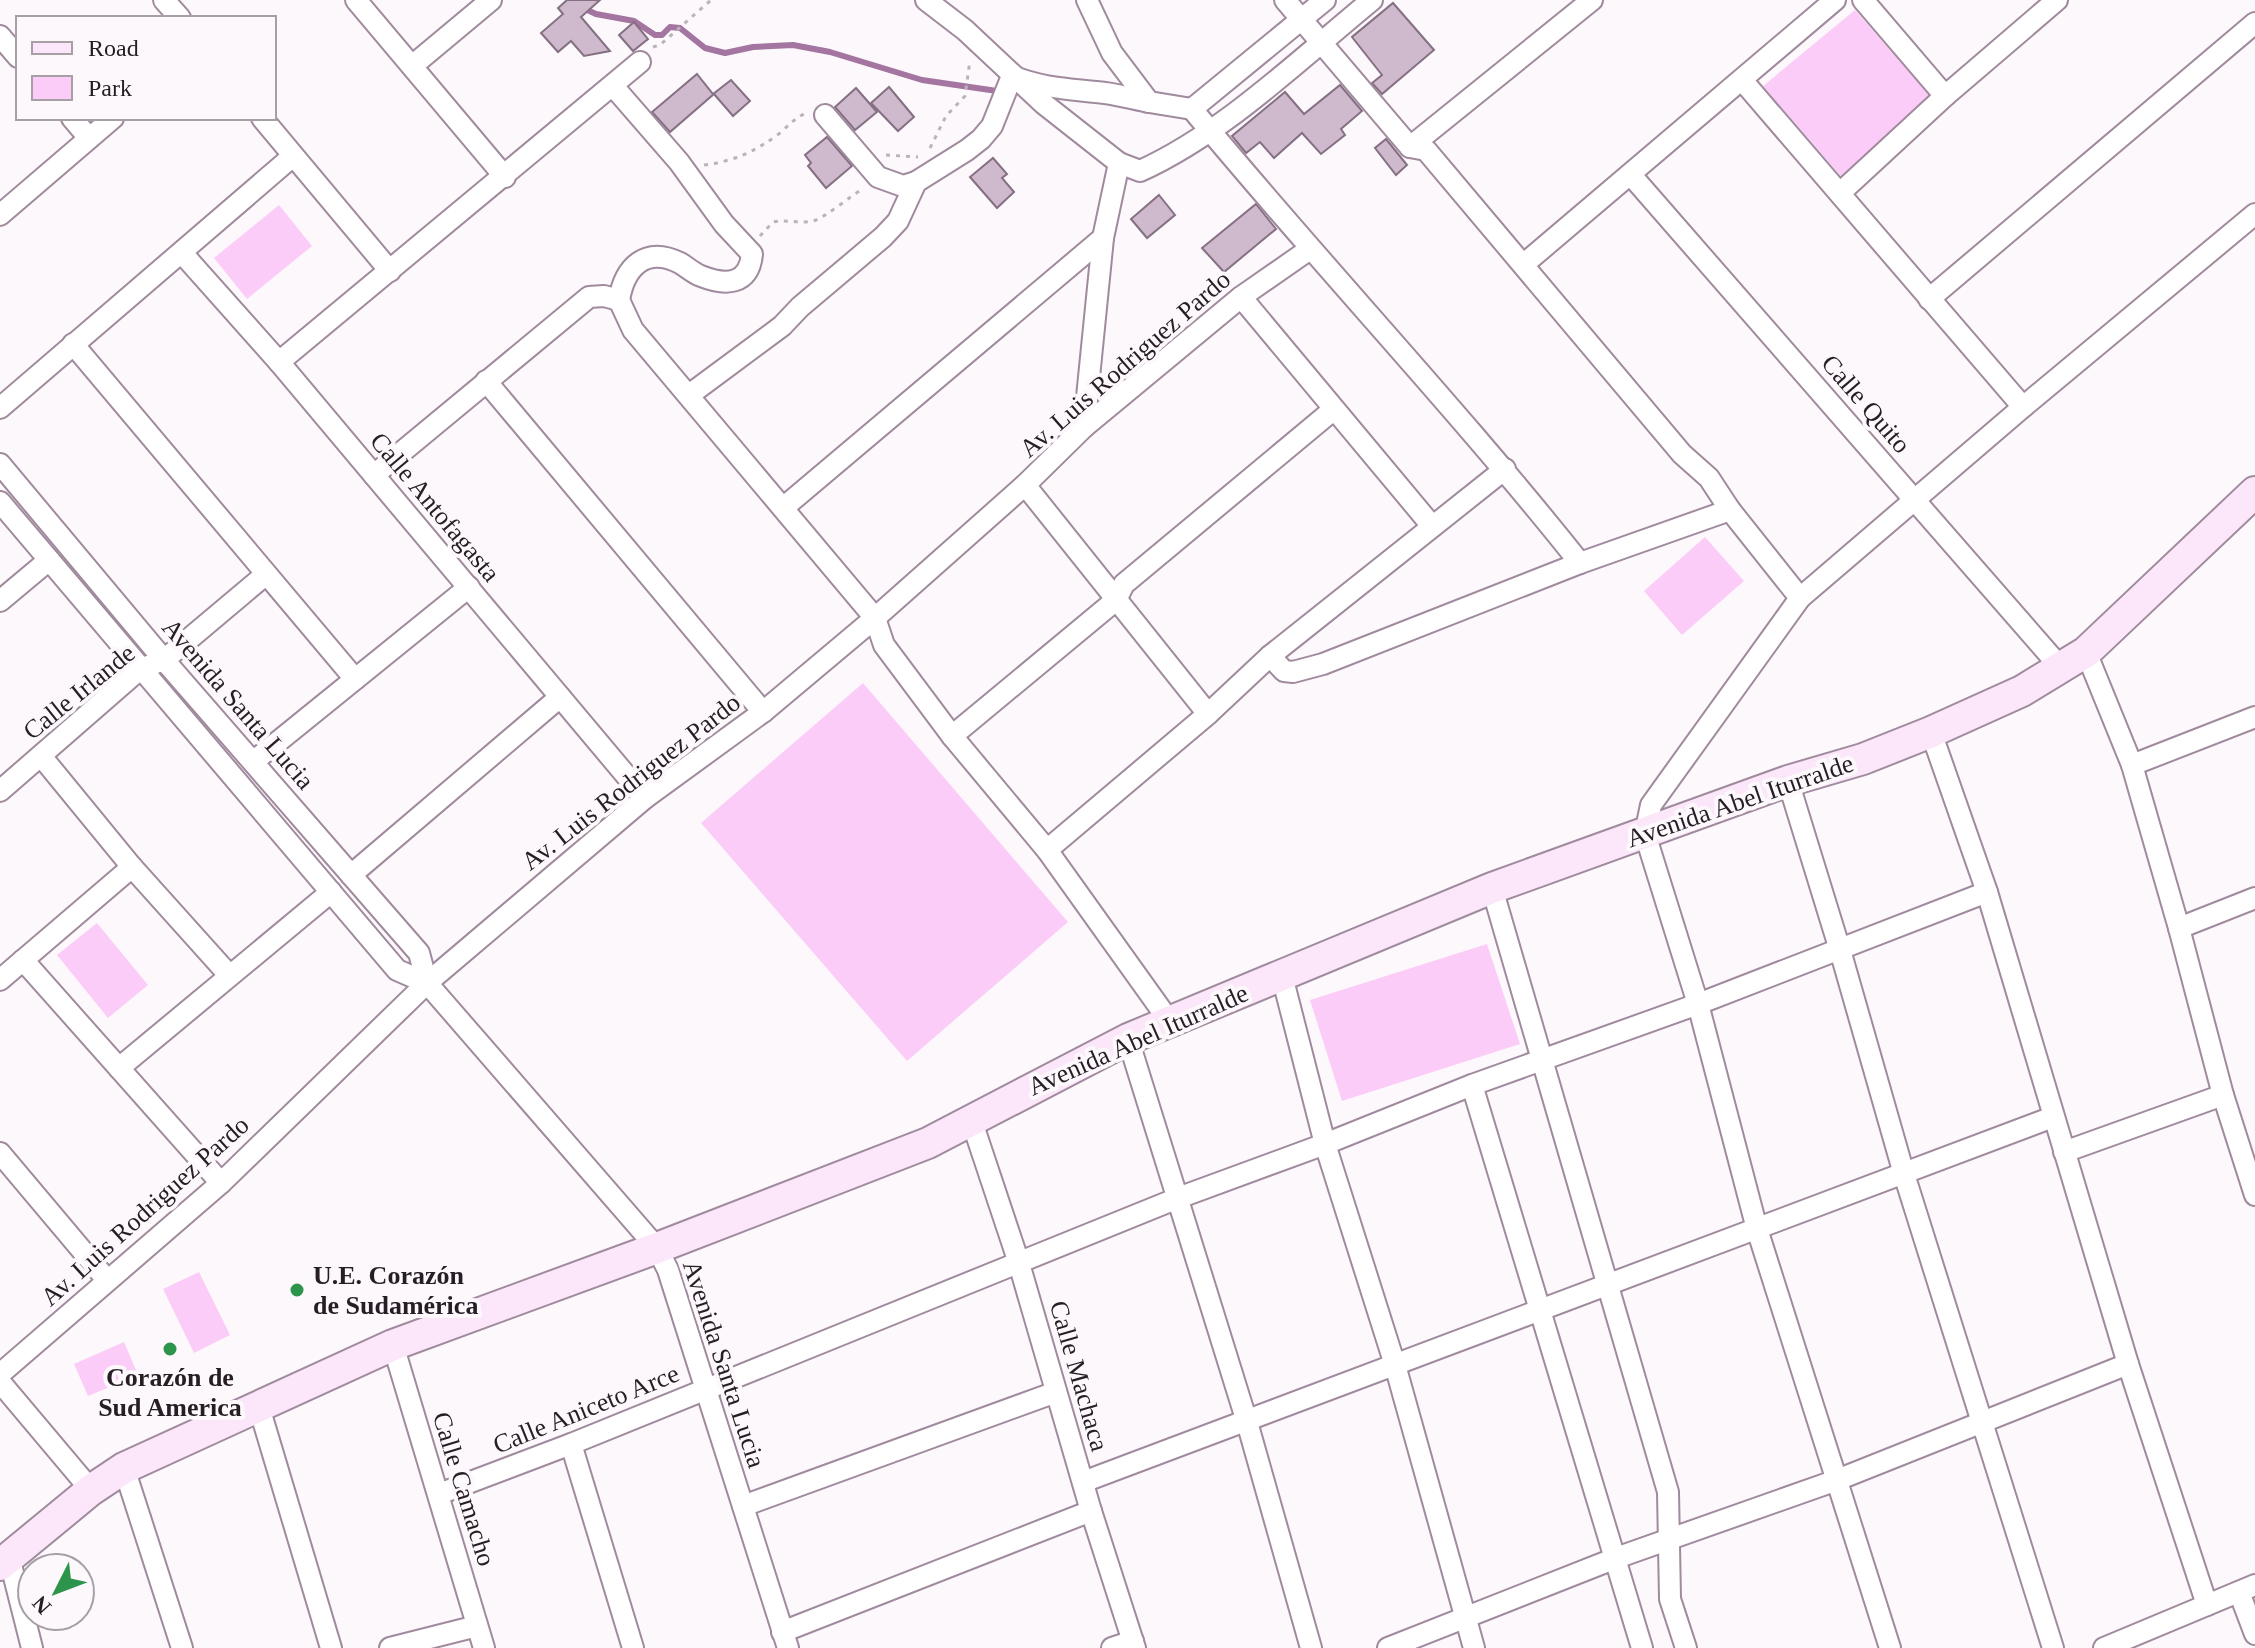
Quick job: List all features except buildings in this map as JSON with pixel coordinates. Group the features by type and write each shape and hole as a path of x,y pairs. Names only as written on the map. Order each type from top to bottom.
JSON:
{"street":[{"path":"164,0 178,16"},
{"path":"356,0 505,177"},
{"path":"412,66 491,0"},
{"path":"926,0 965,30 1044,104 1119,163 1140,171 1167,159 1211,131 1372,0"},
{"path":"1087,0 1112,53 1149,102"},
{"path":"1285,0 1410,147 1426,150 1682,454 1709,478 1730,510 1800,598"},
{"path":"1192,109 1325,0"},
{"path":"1410,147 1592,0"},
{"path":"1524,264 1835,0"},
{"path":"1863,0 1945,96"},
{"path":"1840,193 2054,1"},
{"path":"1929,299 2255,23"},
{"path":"0,36 16,55"},
{"path":"279,362 640,62"},
{"path":"1012,76 1060,90 1107,93 1192,109 1310,249 1505,469 1580,563"},
{"path":"825,115 878,177 903,186 916,182 981,139 998,115 1012,76"},
{"path":"1742,80 2023,407"},
{"path":"613,86 679,162 724,224 752,254 751,267 735,281 722,282 700,275 660,256 649,257 632,267 621,288 619,300 633,330 875,618 884,645 952,736 1047,850 1170,1022"},
{"path":"74,120 89,138"},
{"path":"0,215 111,120"},
{"path":"264,120 390,271"},
{"path":"0,408 293,156"},
{"path":"1084,427 1103,238 1119,163"},
{"name":"Calle Quito","path":"1631,175 2061,668"},
{"path":"689,395 782,326 800,307 864,255 898,221 916,182"},
{"path":"1890,1648 1757,1229 1698,1004 1645,834 1651,805 1800,598 2255,214"},
{"path":"783,508 1103,238"},
{"name":"Av. Luis Rodriguez Pardo","path":"0,1374 221,1183 427,983 645,798 763,712 875,618 1025,485 1084,427 1241,297 1310,249"},
{"name":"Calle Antofagasta","path":"182,253 279,362 645,798"},
{"path":"374,475 589,297 604,296 619,300"},
{"path":"1241,297 1432,526"},
{"path":"73,344 355,679"},
{"path":"486,381 763,712"},
{"path":"952,736 1116,600 1124,584 1333,410"},
{"name":"Avenida Santa Lucia","path":"0,464 164,660 419,953 427,983"},
{"path":"1047,850 1208,714 1270,656 1505,469"},
{"path":"1025,485 1208,714"},
{"name":"Avenida Abel Iturralde","path":"4,1561 91,1490 124,1468 393,1345 657,1248 928,1143 1128,1039 1492,888 1788,781 1863,759 2022,691 2086,652 2255,492"},
{"name":"Avenida Santa Lucia","path":"0,502 397,970 427,983 657,1248 668,1270 785,1640"},
{"path":"1270,656 1284,671 1293,672 1323,664 1580,563 1730,510"},
{"path":"0,601 49,560"},
{"name":"Calle Irlande","path":"0,791 140,669 164,660 265,575"},
{"path":"254,761 469,587"},
{"path":"2086,652 2132,765 2223,1095 2255,1195"},
{"path":"351,875 560,697"},
{"path":"2132,765 2255,717"},
{"path":"1931,732 1987,892 2128,1364 2207,1605"},
{"path":"41,756 132,867 229,975"},
{"path":"1788,781 1904,1174 2053,1648"},
{"path":"0,980 132,867"},
{"path":"1492,888 1668,1492 1670,1599 1686,1648"},
{"path":"119,1068 331,892"},
{"name":"Calle Aniceto Arce","path":"439,1494 571,1444 1018,1260 1472,1085 1698,1004 1987,892"},
{"path":"2179,928 2255,898"},
{"path":"23,960 221,1183"},
{"path":"1282,976 1325,1144 1395,1365 1474,1648"},
{"path":"1128,1039 1247,1422 1311,1648"},
{"path":"1472,1085 1642,1648"},
{"path":"2064,1152 2223,1095"},
{"path":"1083,1482 2053,1117"},
{"name":"Calle Machaca","path":"971,1119 1018,1260 1091,1511 1134,1644"},
{"path":"0,1153 107,1280"},
{"name":"Calle Camacho","path":"393,1345 484,1648"},
{"path":"1388,1648 1616,1558 1837,1480 2128,1364"},
{"path":"0,1382 91,1490"},
{"path":"743,1506 1056,1392"},
{"path":"259,1407 331,1648"},
{"path":"571,1444 633,1648"},
{"path":"124,1468 182,1648"},
{"path":"785,1640 1091,1511"},
{"path":"4,1561 32,1648"},
{"path":"2104,1648 2247,1588 2255,1634"},
{"path":"390,1648 477,1626"},
{"path":"1112,1648 1134,1644"}],"path":[{"path":"640,62 711,0"},
{"path":"928,153 946,116 965,96 968,76"},
{"path":"679,162 695,166 735,159 759,149 795,118 806,113 825,115"},
{"path":"880,153 921,156"},
{"path":"742,243 763,234 773,222 801,222 823,217 857,192 886,182"}],"green space":[{"path":"1855,10 1936,103 1845,181 1763,86"},
{"path":"279,205 312,246 247,299 214,258"},
{"path":"1705,537 1744,581 1682,635 1644,591"},
{"path":"863,683 1068,922 907,1061 701,823"},
{"path":"97,923 148,985 108,1018 57,955"},
{"path":"1487,944 1520,1044 1342,1101 1310,1000"},
{"path":"199,1272 230,1335 194,1353 163,1289"},
{"path":"124,1342 138,1375 88,1396 74,1364"}],"waterway":[{"path":"583,8 596,14 634,21 655,35 662,35 670,27 680,28 705,48 725,53 753,47 793,45 830,52 922,80 997,91"}],"place":[{"name":"U.E. Corazón de Sudamérica","path":"297,1290"},
{"name":"Corazón de Sud America","path":"170,1349"}]}
